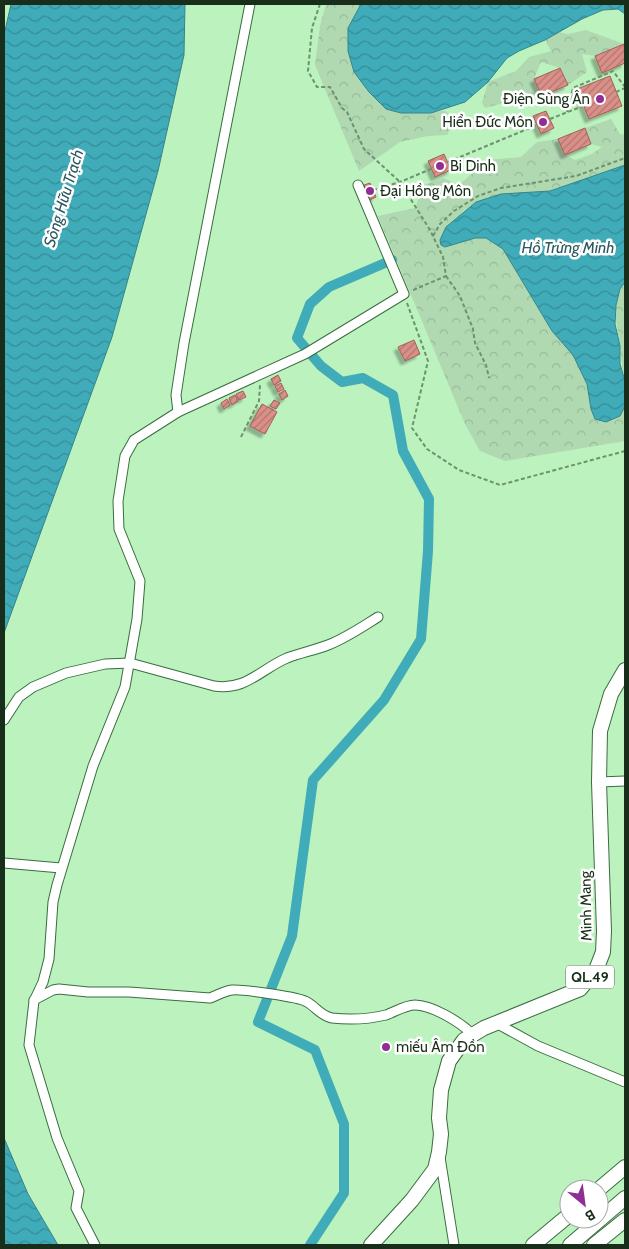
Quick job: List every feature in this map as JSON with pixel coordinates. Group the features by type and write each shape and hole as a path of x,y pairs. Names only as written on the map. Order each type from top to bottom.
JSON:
{"highway":[{"name":"Minh Mang","path":"371,1245 412,1200 435,1169 440,1152 441,1134 439,1118 441,1090 449,1061 464,1040 472,1034 496,1023 580,989 596,970 603,952 604,931 599,782 600,731 611,694 625,670"},
{"path":"609,1181 625,1167"},
{"path":"570,1245 625,1198"},
{"path":"594,1245 625,1220"},
{"path":"533,1245 559,1223"}],"street":[{"path":"178,412 176,395 184,343 250,4"},
{"path":"95,1245 76,1208 79,1191 57,1138 29,1045 34,1000 49,959 53,902 61,868 93,766 125,687 138,619 140,581 119,529 118,501 124,456 134,440 178,412 305,354 404,294 358,186"},
{"path":"4,720 18,697 33,687 66,673 105,664 130,663 214,686 231,688 247,682 286,658 327,646 378,617"},
{"path":"599,782 625,780"},
{"path":"4,863 61,868"},
{"path":"34,1000 53,990 59,989 210,998 222,992 234,990 306,1001 328,1017 340,1019 368,1018 385,1015 414,1005 424,1006 455,1020 472,1034"},
{"path":"496,1023 538,1046 625,1082"},
{"path":"440,1152 454,1245"}],"path":[{"path":"320,4 312,28 308,71 317,88 330,87 342,108 348,112 364,149 400,182 430,230 443,256 446,276 460,296 473,329 474,343 486,365 489,378"},
{"path":"567,112 573,88 613,72 625,87 616,92"},
{"path":"550,119 583,106"},
{"path":"448,162 537,125"},
{"path":"433,236 440,224 478,196 501,188 576,176 625,158"},
{"path":"373,190 400,182 431,169"},
{"path":"446,276 404,294 428,361 412,428 427,448 459,470 500,485 625,451"},
{"path":"241,437 259,401 260,376"}],"green space":[{"path":"326,4 361,4 348,28 348,51 354,72 369,92 386,109 401,113 445,111 456,119 447,135 428,136 400,142 359,171 315,65 320,26"},
{"path":"586,30 624,44 595,56 582,54 587,72 568,85 560,68 541,62 534,79 542,96 521,92 511,101 485,108 482,103 488,82 516,71 529,57 551,51 545,40 558,32 568,34"},
{"path":"611,119 620,134 625,135 625,165 550,191 501,194 476,202 462,212 445,247 475,238 486,238 503,249 552,331 573,355 587,384 591,409 595,419 605,421 613,419 625,406 625,441 505,461 480,451 465,424 378,216 415,208 424,185 443,178 459,185 487,160 521,157 537,142 558,139 565,155 575,160 592,154 602,147 591,144 585,128"},
{"path":"625,282 625,381 616,306 620,290"}],"water":[{"name":"Sông Hữu Trạch","path":"11,4 185,4 184,55 158,171 112,337 4,633 4,35"},
{"path":"361,4 625,4 625,14 618,9 603,10 582,19 545,40 519,51 507,58 488,82 465,102 431,113 401,113 386,109 369,92 354,72 348,51 348,28"},
{"name":"Hồ Trừng Minh","path":"625,165 625,282 620,289 616,305 615,324 620,346 620,364 625,381 625,406 620,416 606,422 595,419 591,409 587,384 573,355 552,331 503,249 486,238 475,238 445,247 441,245 440,240 446,227 476,202 501,194 550,191"},
{"path":"4,1138 28,1194 58,1245 4,1245"}],"building":[{"path":"624,44 625,63 602,73 595,56"},
{"path":"560,68 568,85 542,96 534,79"},
{"name":"Điện Sùng Ân","path":"610,76 622,106 589,119 577,89"},
{"name":"Hiển Đức Môn","path":"546,111 554,128 541,134 533,116"},
{"path":"585,128 591,144 565,155 558,139"},
{"name":"Bi Dinh","path":"444,154 451,170 435,177 428,161"},
{"name":"Đại Hồng Môn","path":"370,183 376,197 370,200 364,185"},
{"path":"414,340 420,354 405,361 398,347"},
{"path":"278,375 281,381 274,385 271,379"},
{"path":"281,383 284,389 278,392 275,386"},
{"path":"285,390 288,396 282,400 279,394"},
{"path":"243,391 246,397 239,400 236,394"},
{"path":"235,395 238,401 232,405 229,398"},
{"path":"227,399 230,405 224,409 221,403"},
{"path":"274,400 280,403 276,409 270,406"},
{"path":"262,404 277,412 265,434 250,426"}],"waterway":[{"path":"310,1245 344,1193 344,1124 315,1050 258,1022 292,936 313,780 384,700 421,639 428,551 429,499 403,451 393,395 363,378 342,382 321,366 297,338 310,304 329,287 392,260"}],"place":[{"name":"Điện Sùng Ân","path":"600,99"},
{"name":"Hiển Đức Môn","path":"543,122"},
{"name":"Bi Dinh","path":"440,166"},
{"name":"Đại Hồng Môn","path":"370,191"},
{"name":"miếu Âm Đồn","path":"386,1047"}]}
